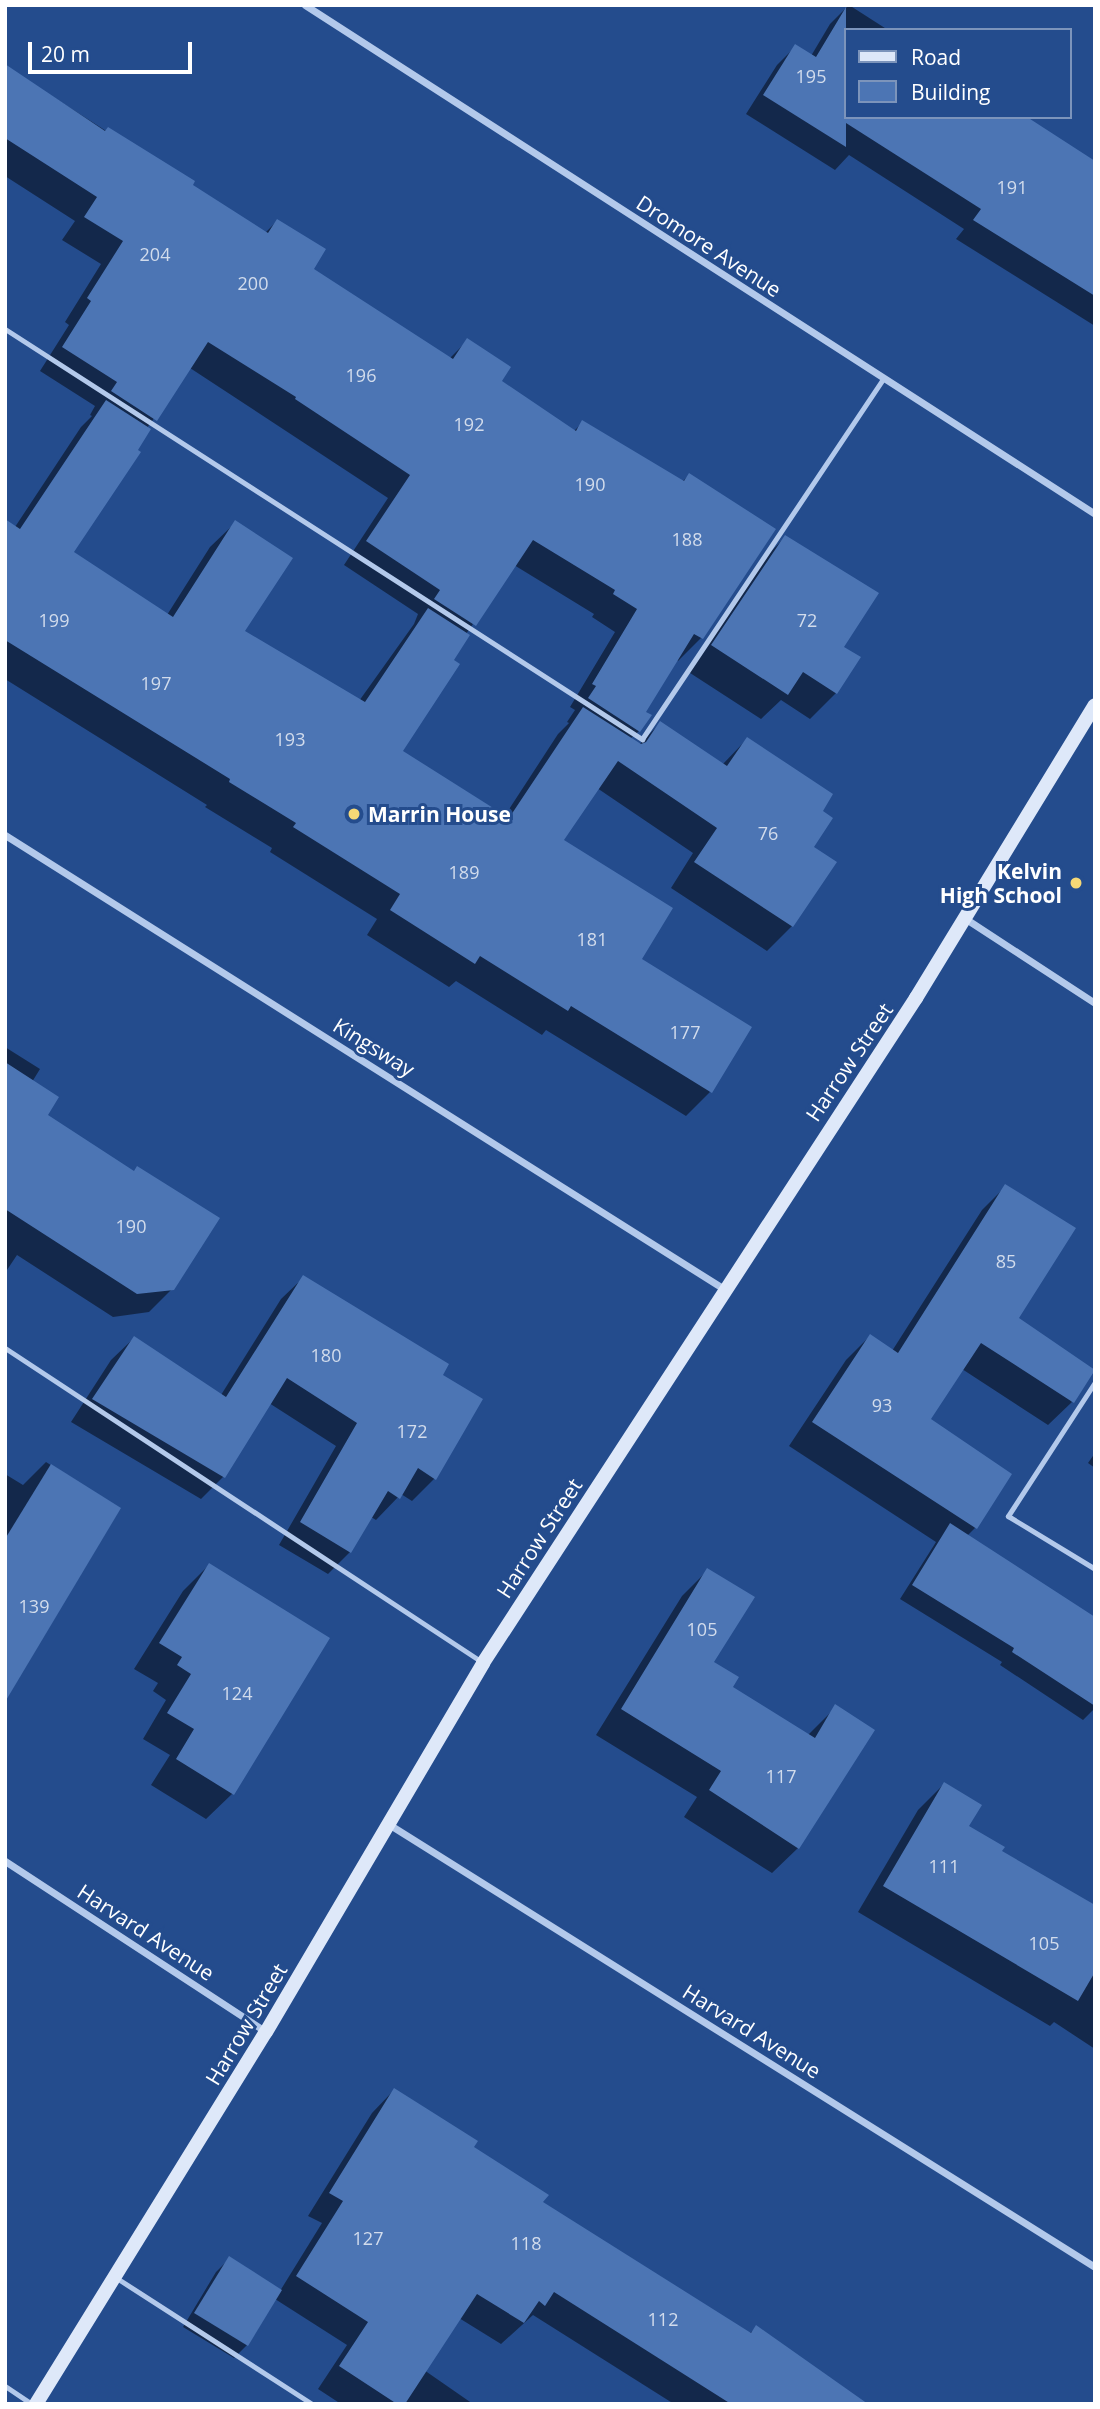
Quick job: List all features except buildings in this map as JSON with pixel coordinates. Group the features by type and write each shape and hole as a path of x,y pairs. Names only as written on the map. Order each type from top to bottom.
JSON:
{"street":[{"name":"Dromore Avenue","path":"305,5 1095,514"},
{"name":"Harrow Street","path":"34,2404 267,2032 483,1663 966,919 1095,705"},
{"name":"Kingsway","path":"5,835 724,1289"},
{"path":"966,919 1095,1003"},
{"name":"Harvard Avenue","path":"390,1825 1095,2267"},
{"name":"Harvard Avenue","path":"5,1860 267,2032"}],"lane":[{"path":"5,329 642,739 883,379"},
{"path":"5,1348 483,1663"},
{"path":"1095,1382 1008,1516 1095,1569"},
{"path":"115,2277 312,2404"},
{"path":"5,2386 34,2404"}],"place":[{"name":"Marrin House","path":"354,814"},
{"name":"Kelvin High School","path":"1076,883"}]}
